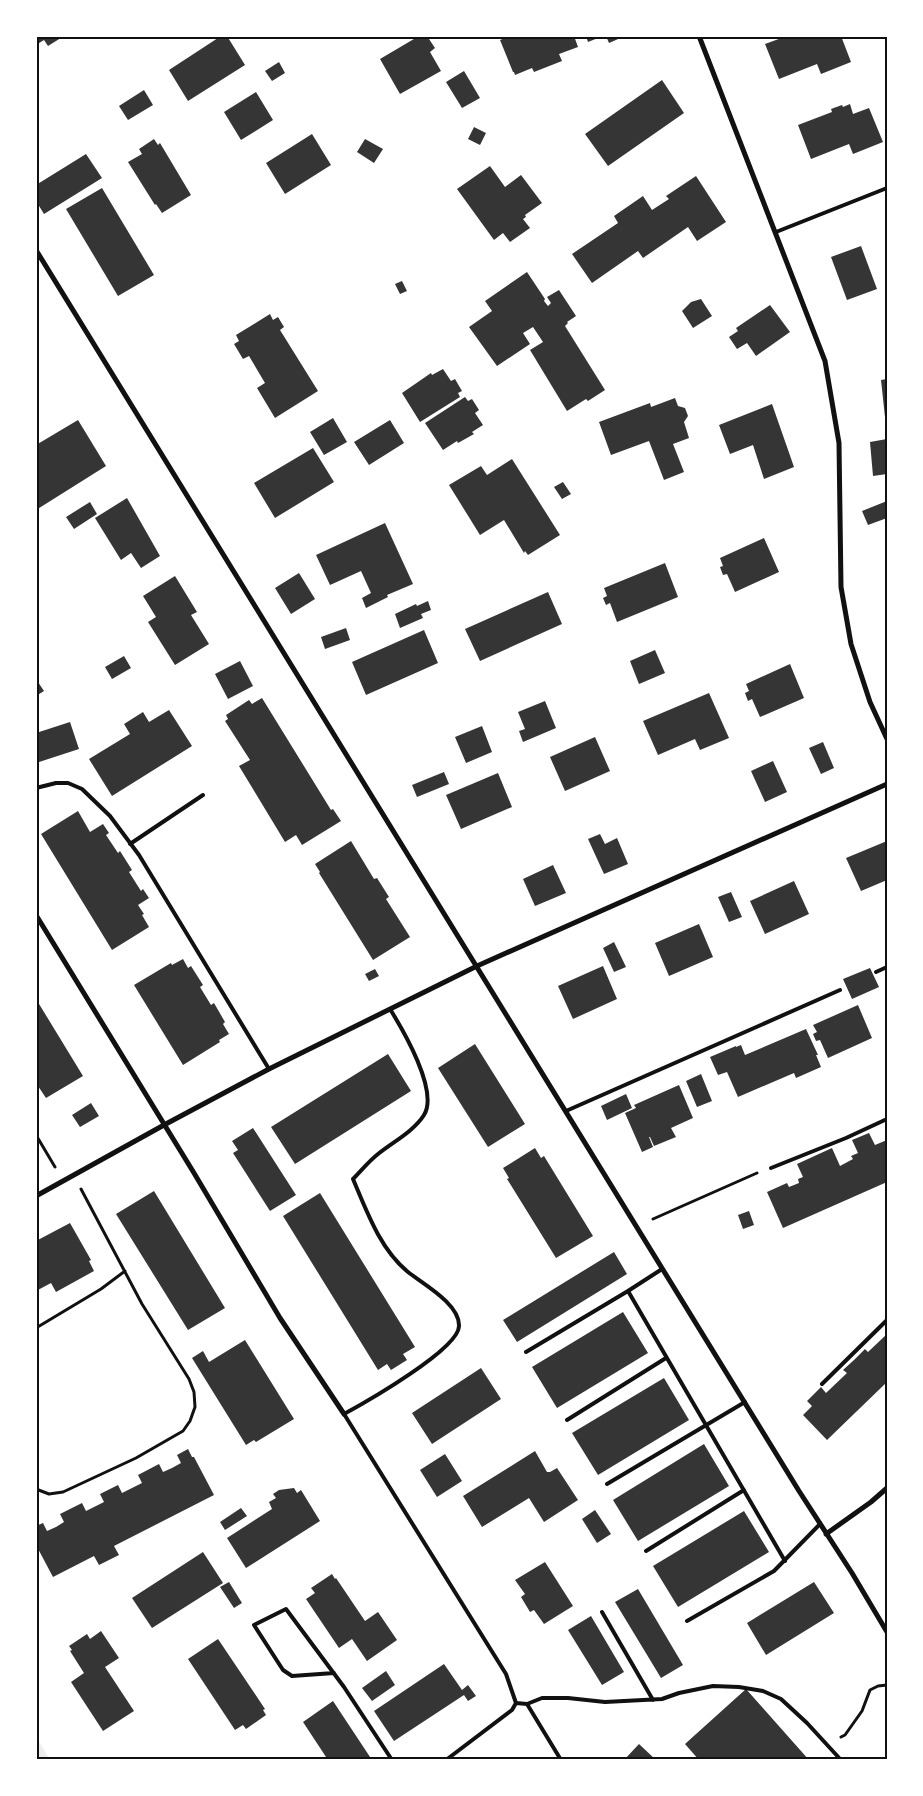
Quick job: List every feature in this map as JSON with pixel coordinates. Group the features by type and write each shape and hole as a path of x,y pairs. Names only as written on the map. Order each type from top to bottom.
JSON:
{"street":[{"path":"699,36 825,362 839,443 841,587 851,644 870,702 887,739"},
{"path":"36,250 887,1632"},
{"path":"36,1196 269,1069 477,966 887,784"},
{"path":"36,915 280,1318 344,1414"},
{"path":"826,1534 871,1502 887,1488"}],"lane":[{"path":"776,232 887,188"},
{"path":"36,788 56,783 68,783 82,788 110,816 139,855 269,1069"},
{"path":"130,844 203,795"},
{"path":"876,972 887,967"},
{"path":"566,1112 840,990"},
{"path":"390,1009 404,1030 424,1078 428,1096 425,1114 413,1128 376,1156 353,1179 371,1221 388,1252 407,1271 447,1302 457,1314 460,1326 455,1338 417,1369 368,1401 344,1414 506,1674 516,1703 512,1710 446,1760"},
{"path":"771,1168 846,1138 887,1119"},
{"path":"526,1352 662,1269"},
{"path":"628,1291 785,1561"},
{"path":"822,1384 887,1320"},
{"path":"567,1420 666,1358"},
{"path":"607,1484 744,1402"},
{"path":"646,1551 744,1490"},
{"path":"687,1621 774,1571 820,1524"},
{"path":"334,1673 292,1676 283,1670 254,1625 286,1609 334,1673 392,1760"},
{"path":"602,1612 653,1700"},
{"path":"516,1703 527,1704 542,1698 568,1698 604,1702 662,1700 679,1693 713,1686 739,1687 763,1691 781,1699 821,1737 841,1760"},
{"path":"527,1704 561,1760"}],"path":[{"path":"36,1135 63,1181"},
{"path":"652,1219 771,1168"},
{"path":"36,1488 49,1494 63,1492 136,1458 183,1431 190,1421 195,1407 194,1392 188,1379 142,1304 74,1176"},
{"path":"36,1328 102,1289 124,1271"},
{"path":"821,1737 836,1739 845,1735 862,1712 870,1690 878,1686 887,1686"}],"shaded area":[{"path":"36,1737 50,1760 36,1760"}],"building":[{"path":"36,36 64,36 48,46 44,40 36,45"},
{"path":"221,36 227,36 245,65 188,101 169,70"},
{"path":"419,36 427,36 435,48 430,52 441,71 400,94 380,59"},
{"path":"510,36 574,36 578,47 559,54 562,61 534,72 532,68 515,75 500,40"},
{"path":"586,36 603,36 588,42"},
{"path":"606,36 625,36 609,43"},
{"path":"787,36 841,36 851,62 821,74 817,64 779,79 765,44"},
{"path":"279,62 285,73 272,81 265,71"},
{"path":"464,71 480,98 462,108 446,82"},
{"path":"662,80 684,113 608,166 585,134"},
{"path":"144,90 153,105 128,120 119,106"},
{"path":"256,92 273,120 241,140 224,112"},
{"path":"850,104 853,114 869,108 883,142 853,154 849,144 811,159 798,125 832,112 831,109"},
{"path":"474,127 486,133 480,145 468,139"},
{"path":"312,134 331,165 285,194 266,163"},
{"path":"154,139 158,145 160,143 191,195 162,213 128,162 142,154 139,149"},
{"path":"365,139 383,149 374,163 357,152"},
{"path":"86,154 102,178 44,214 36,201 36,185"},
{"path":"490,166 505,187 521,175 542,203 525,215 526,217 523,219 530,228 510,242 503,233 494,240 457,189"},
{"path":"696,176 726,222 697,241 688,227 643,258 638,251 592,283 572,254 618,223 614,216 643,196 652,210 669,199 666,196"},
{"path":"102,188 154,275 118,296 66,209"},
{"path":"861,246 877,289 847,300 831,257"},
{"path":"527,272 548,306 551,303 547,297 559,290 576,316 567,322 565,326 605,390 567,411 530,350 543,342 533,327 523,333 530,344 497,366 469,327 492,311 485,301"},
{"path":"402,281 407,291 400,294 395,284"},
{"path":"701,299 712,316 693,328 682,311 691,302"},
{"path":"770,305 790,332 756,356 747,343 737,349 729,337 738,331 736,328"},
{"path":"270,314 273,320 278,317 284,327 280,330 318,391 275,418 257,388 265,383 249,356 243,359 234,344 239,341 236,335"},
{"path":"443,369 451,381 455,379 462,391 458,393 460,397 420,422 402,393 431,373 432,375"},
{"path":"887,379 887,417 885,417 881,380"},
{"path":"465,397 468,401 472,399 479,410 475,413 483,425 472,432 474,434 458,443 457,441 443,450 425,423"},
{"path":"675,398 678,406 685,408 688,416 684,422 689,438 673,444 684,472 664,480 649,441 611,455 599,422 650,403 651,407"},
{"path":"772,404 794,467 764,479 753,445 730,454 719,425"},
{"path":"333,418 347,442 324,455 310,432"},
{"path":"78,420 106,466 36,510 36,445"},
{"path":"390,420 404,443 369,465 354,442"},
{"path":"887,439 887,474 873,476 870,442"},
{"path":"313,448 334,482 275,518 254,483"},
{"path":"512,459 560,535 528,555 525,551 524,553 504,520 480,535 449,485 481,466 487,475"},
{"path":"563,482 571,494 562,499 554,487"},
{"path":"127,498 160,556 141,568 131,553 121,560 95,518"},
{"path":"887,501 887,518 868,525 862,511"},
{"path":"90,502 97,514 74,529 66,517"},
{"path":"385,523 413,584 387,595 388,597 366,608 362,598 371,593 361,571 330,585 316,555"},
{"path":"764,538 779,572 735,592 727,574 723,575 720,567 723,566 720,558"},
{"path":"665,563 678,597 617,622 610,603 606,605 603,598 607,596 604,588"},
{"path":"299,573 315,599 291,614 275,588"},
{"path":"175,576 197,612 191,615 209,644 175,665 148,622 156,617 143,596"},
{"path":"548,592 562,624 480,661 465,629"},
{"path":"428,601 431,610 421,614 423,618 400,628 395,614 416,604 417,606"},
{"path":"346,628 350,640 325,649 321,637"},
{"path":"424,630 438,663 366,695 352,662"},
{"path":"655,650 665,673 639,684 630,661"},
{"path":"124,656 131,668 112,679 105,667"},
{"path":"240,661 253,686 228,699 215,674"},
{"path":"790,664 804,698 760,717 752,699 748,701 745,693 749,691 746,684"},
{"path":"36,679 44,691 36,696"},
{"path":"709,693 729,738 700,750 695,739 658,755 643,721"},
{"path":"262,698 331,810 333,809 341,821 302,845 296,835 285,842 239,766 250,760 225,721 228,719 226,715 249,700 252,704"},
{"path":"545,701 556,728 523,742 519,731 525,729 518,712"},
{"path":"169,710 192,746 112,796 89,759 130,734 124,724 143,712 149,722"},
{"path":"70,722 79,749 36,763 36,733"},
{"path":"482,726 492,752 466,763 455,737"},
{"path":"595,737 610,771 565,791 550,757"},
{"path":"823,742 834,768 821,774 809,748"},
{"path":"773,761 787,792 765,802 751,771"},
{"path":"444,772 449,784 417,797 412,785"},
{"path":"498,773 512,807 461,829 446,795"},
{"path":"78,811 90,832 103,824 109,833 106,835 118,853 120,851 132,870 129,872 141,891 143,889 149,898 138,905 149,927 112,950 41,834"},
{"path":"600,834 605,844 617,838 628,864 604,874 588,839"},
{"path":"351,841 374,879 377,878 389,897 386,899 410,937 373,960 315,864"},
{"path":"887,841 887,880 861,891 846,858"},
{"path":"553,865 566,893 535,906 523,879"},
{"path":"794,881 809,914 765,934 750,901"},
{"path":"731,892 742,917 729,922 718,897"},
{"path":"699,924 713,957 669,976 655,943"},
{"path":"614,942 626,967 614,972 603,948"},
{"path":"183,959 188,968 191,966 203,985 200,987 211,1005 214,1003 225,1022 223,1024 229,1034 219,1040 220,1042 183,1065 134,985 171,963 172,965"},
{"path":"603,966 617,999 573,1019 558,986"},
{"path":"870,968 879,987 852,999 843,979"},
{"path":"375,969 379,976 369,981 365,974"},
{"path":"36,999 83,1076 46,1098 36,1083"},
{"path":"858,1005 872,1038 828,1058 820,1040 816,1041 813,1034 817,1032 813,1025"},
{"path":"806,1029 818,1055 816,1055 821,1067 796,1078 794,1073 738,1097 727,1072 718,1075 710,1057 741,1045 745,1055"},
{"path":"475,1044 525,1124 488,1147 438,1068"},
{"path":"388,1054 411,1091 295,1164 271,1127"},
{"path":"701,1074 712,1101 697,1107 686,1081"},
{"path":"679,1085 693,1118 671,1128 676,1137 654,1146 649,1137 653,1147 642,1152 625,1113 636,1108 634,1105"},
{"path":"626,1094 632,1108 607,1120 601,1106"},
{"path":"91,1103 99,1116 80,1127 72,1115"},
{"path":"253,1128 296,1195 270,1211 233,1153 238,1150 232,1141"},
{"path":"869,1133 875,1145 887,1140 887,1182 783,1228 767,1192 787,1183 789,1187 799,1183 798,1179 803,1177 797,1164 832,1148 840,1166 853,1159 851,1156 858,1153 852,1140"},
{"path":"535,1148 541,1158 544,1156 593,1236 556,1258 507,1179 509,1178 503,1168"},
{"path":"154,1191 225,1308 188,1330 116,1214"},
{"path":"320,1193 415,1347 403,1354 407,1360 391,1370 387,1364 378,1370 283,1216"},
{"path":"749,1211 754,1225 743,1229 738,1215"},
{"path":"70,1223 91,1260 89,1261 94,1271 56,1292 51,1283 36,1291 36,1241"},
{"path":"614,1252 627,1274 517,1342 503,1320"},
{"path":"623,1312 648,1353 557,1408 532,1367"},
{"path":"887,1334 887,1382 827,1440 803,1415 812,1406 807,1401 821,1387 826,1393 847,1373 843,1370 865,1349 868,1352"},
{"path":"245,1340 294,1419 256,1442 254,1440 246,1445 192,1358 203,1351 209,1362"},
{"path":"481,1368 501,1399 432,1444 412,1413"},
{"path":"664,1378 689,1420 598,1475 572,1433"},
{"path":"704,1444 729,1486 638,1541 613,1500"},
{"path":"188,1449 214,1495 114,1546 119,1555 99,1565 94,1556 53,1577 36,1545 36,1526 43,1523 47,1531 56,1527 64,1522 60,1514 82,1503 86,1511 104,1502 100,1494 118,1485 122,1493 142,1483 138,1475 159,1464 163,1472 172,1468 181,1463 177,1455"},
{"path":"535,1451 547,1472 557,1468 578,1500 544,1522 529,1498 482,1527 463,1496"},
{"path":"445,1454 462,1481 437,1497 420,1470"},
{"path":"294,1488 297,1493 301,1490 320,1521 246,1568 227,1538 272,1509 269,1502 276,1498 273,1494 279,1490"},
{"path":"241,1508 247,1516 225,1530 220,1522"},
{"path":"595,1510 611,1534 597,1543 582,1519"},
{"path":"744,1511 769,1552 678,1607 653,1566"},
{"path":"203,1552 223,1583 152,1628 132,1598"},
{"path":"545,1562 573,1606 544,1624 534,1610 530,1612 521,1597 525,1594 515,1580"},
{"path":"332,1574 365,1621 378,1612 397,1640 367,1661 352,1639 339,1648 306,1599 315,1593 311,1588"},
{"path":"229,1582 242,1603 234,1608 220,1587"},
{"path":"814,1582 834,1613 766,1655 747,1623"},
{"path":"638,1589 683,1665 661,1678 615,1602"},
{"path":"591,1616 624,1672 602,1685 568,1630"},
{"path":"101,1631 119,1658 105,1667 134,1711 103,1731 71,1682 84,1673 70,1651 72,1650 69,1646 87,1634 90,1639"},
{"path":"218,1639 265,1709 263,1710 266,1715 246,1729 243,1725 235,1730 188,1659"},
{"path":"444,1664 462,1690 468,1685 476,1696 468,1701 464,1695 394,1741 374,1711"},
{"path":"386,1671 395,1685 372,1701 362,1688"},
{"path":"746,1689 809,1760 699,1760 685,1744"},
{"path":"333,1701 372,1760 328,1760 303,1722"},
{"path":"639,1744 656,1760 624,1760"}]}
